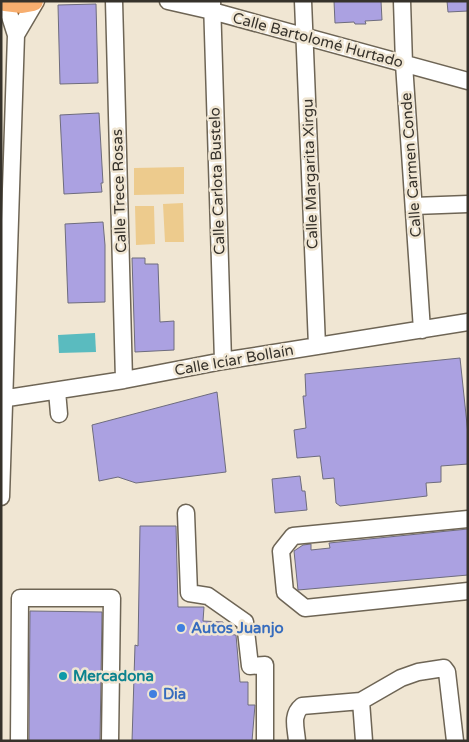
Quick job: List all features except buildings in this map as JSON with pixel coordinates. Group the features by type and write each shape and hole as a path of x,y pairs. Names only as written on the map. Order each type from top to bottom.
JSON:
{"main road":[{"path":"4,1 22,3 35,1"}],"street":[{"path":"1,497 16,35 4,1"},
{"path":"16,35 35,1"},
{"name":"Calle Trece Rosas","path":"114,1 124,380"},
{"name":"Calle Bartolomé Hurtado","path":"168,1 212,6 304,36 468,80"},
{"name":"Calle Margarita Xirgu","path":"303,1 317,346"},
{"name":"Calle Carmen Conde","path":"402,1 404,64 422,330"},
{"name":"Calle Carlota Bustelo","path":"212,6 222,361"},
{"path":"414,206 468,204"},
{"name":"Calle Icíar Bollaín","path":"3,399 124,380 222,361 468,322"},
{"path":"57,391 59,414"},
{"path":"186,513 189,592 208,596 245,622 250,666 265,664 265,741"},
{"path":"468,519 293,536 281,551 285,592 305,608 468,591"},
{"path":"19,741 20,598 112,598 110,741"},
{"path":"298,741 294,716 296,711 302,706 361,701 401,678 418,672 444,668 447,672 455,741"},
{"path":"361,701 364,741"}],"shaded area":[{"path":"184,167 184,194 134,195 134,168"},
{"path":"183,203 184,242 165,242 163,204"},
{"path":"135,206 154,206 155,244 136,245"}],"water":[{"path":"95,333 96,352 59,353 58,335"}],"place":[{"name":"Autos Juanjo","path":"181,628"},
{"name":"Mercadona","path":"63,676"},
{"name":"Dia","path":"153,694"}]}
